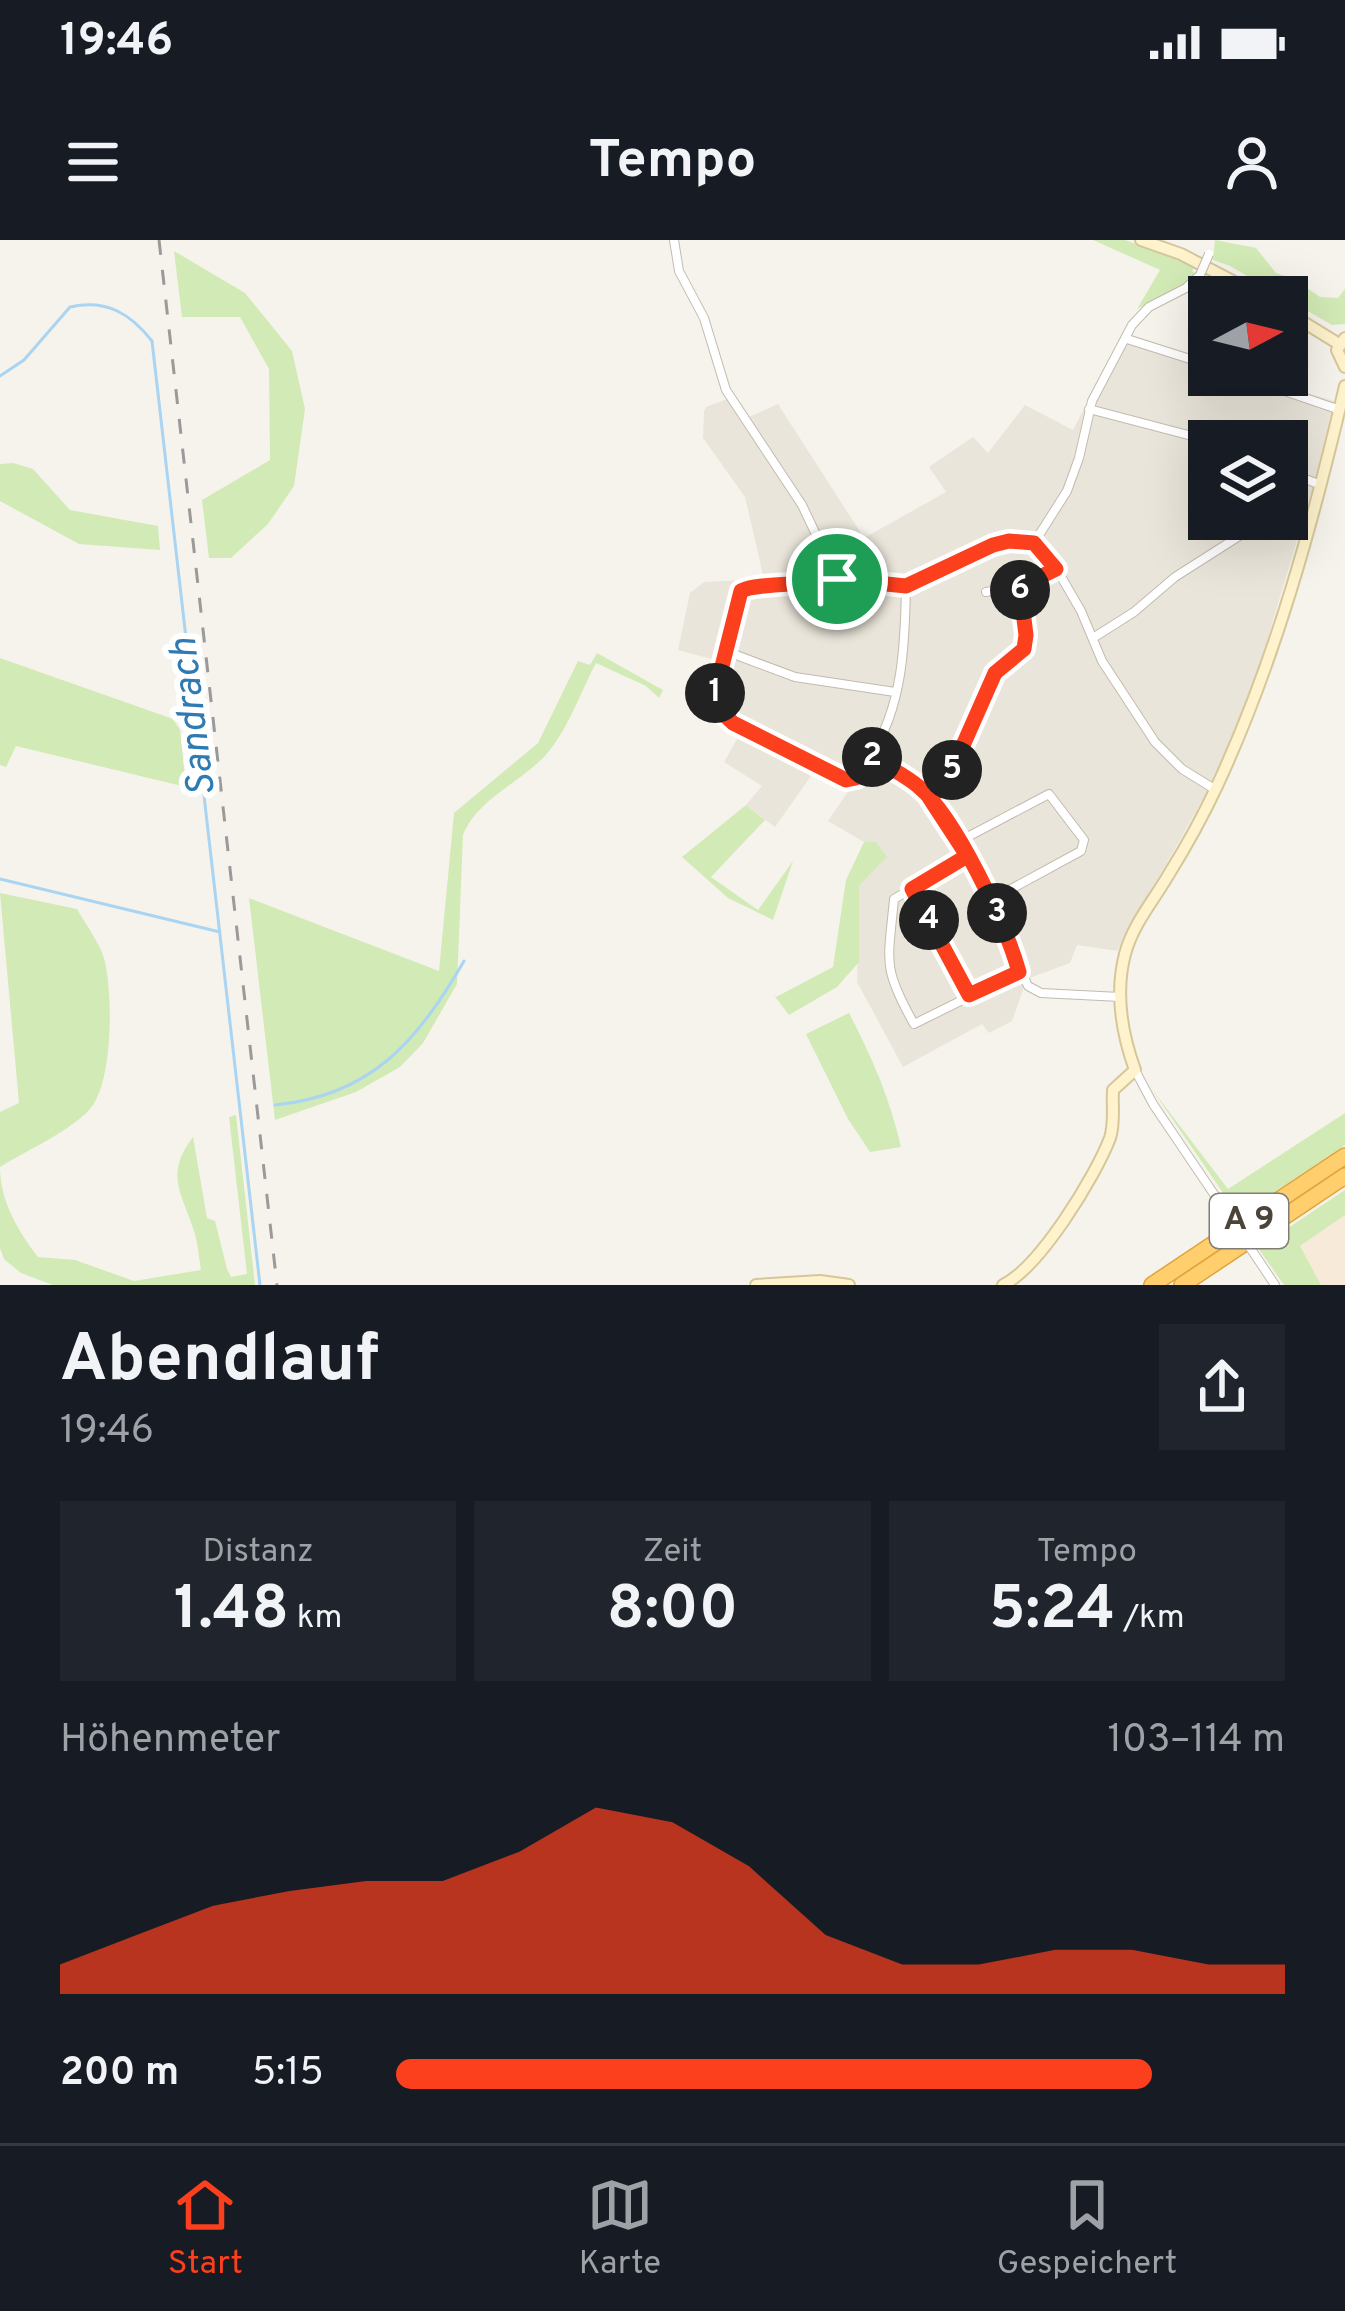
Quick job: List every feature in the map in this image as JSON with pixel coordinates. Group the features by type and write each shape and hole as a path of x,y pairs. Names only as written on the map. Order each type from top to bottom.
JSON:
{"highway":[{"name":"A 9","path":"1152,1285 1345,1156"},
{"name":"A 9","path":"1182,1285 1345,1176"}],"street":[{"path":"674,240 679,271 704,319 726,390 802,505 837,579"},
{"path":"1142,240 1224,276"},
{"path":"1034,543 1074,474 1089,409 1127,338 1143,312 1200,275 1211,240"},
{"path":"1308,323 1342,341 1338,359 1345,367"},
{"path":"1127,338 1188,358"},
{"path":"1275,1285 1153,1104 1126,1041 1120,997 1130,940 1216,790 1272,647 1345,386"},
{"path":"1299,396 1340,410"},
{"path":"1089,409 1188,435"},
{"path":"1308,480 1321,484"},
{"path":"1093,638 1233,540"},
{"path":"906,586 889,727 856,778 846,780 723,717 716,707 715,694 744,589 807,586 837,579 906,586 993,545 1034,543 1056,569 1102,662 1155,742 1182,769 1216,790"},
{"path":"986,592 1020,587 1056,569"},
{"path":"930,799 949,777 995,673 1026,642 1020,587"},
{"path":"728,652 795,677 895,692"},
{"path":"870,756 930,799 991,900 1028,986 1041,993 1120,997"},
{"path":"958,842 1049,794 1084,840 1081,851 991,900"},
{"path":"967,856 894,899 888,966 892,984 914,1024 1019,972"},
{"path":"912,889 969,995"},
{"path":"1003,1285 1027,1268 1080,1194 1110,1138 1116,1085 1136,1070"},
{"path":"756,1285 820,1281 849,1285"}],"shaded area":[{"path":"1123,332 1188,354 1188,396 1308,393 1334,401 1308,505 1308,420 1188,420 1188,540 1297,540 1258,670 1216,776 1117,951 1077,945 1070,963 1027,979 1012,1021 989,1033 982,1024 903,1067 857,982 859,886 886,858 876,842 864,842 828,821 849,790 816,769 775,827 746,805 762,786 724,762 741,732 708,696 719,661 678,650 690,593 704,582 764,579 745,497 703,438 704,411 730,398 749,417 778,404 864,538 946,492 929,467 973,437 988,453 1025,405 1073,430"},
{"path":"1345,1215 1345,1285 1321,1285 1300,1246"}],"green space":[{"path":"1093,240 1125,240 1195,266 1196,274 1188,276 1187,285 1137,309 1160,270"},
{"path":"1215,240 1256,248 1276,273 1285,276 1247,276 1213,260"},
{"path":"174,251 245,293 292,351 305,409 294,486 268,524 231,558 209,558 202,500 270,460 269,369 240,317 182,317"},
{"path":"1308,289 1320,297 1338,298 1345,289 1345,324 1332,325 1308,311"},
{"path":"0,464 33,469 70,510 158,526 160,550 79,544 0,501"},
{"path":"597,653 663,690 659,698 646,686 596,663 553,746 469,823 463,835 457,984 423,1043 400,1067 356,1092 275,1120 249,898 439,971 454,813 538,743 578,661 590,665"},
{"path":"0,658 173,719 180,730 186,787 16,746 6,767 0,765"},
{"path":"746,805 765,820 711,877 758,910 793,861 773,920 728,898 682,857"},
{"path":"864,842 876,842 887,857 859,886 859,962 837,987 789,1015 773,994 776,997 833,967 846,880"},
{"path":"0,893 77,909 104,958 110,1012 108,1055 93,1105 63,1131 0,1167 0,1112 19,1103"},
{"path":"849,1013 880,1078 901,1147 870,1152 848,1119 806,1034"},
{"path":"1151,1088 1228,1189 1345,1113 1345,1145 1239,1216"},
{"path":"236,1115 255,1285 53,1285 21,1273 4,1259 0,1248 0,1167 12,1215 38,1257 75,1260 134,1281 201,1270 177,1173 193,1137 207,1218 215,1221 227,1269 231,1277 247,1274 229,1117"},
{"path":"1345,1190 1345,1215 1300,1246 1321,1285 1284,1285 1258,1248"}],"waterway":[{"name":"Sandrach","path":"0,376 24,360 70,307 95,305 116,310 152,341 260,1285"},
{"path":"0,879 220,932"},
{"path":"275,1105 339,1090 389,1059 429,1016 464,961"}],"railway":[{"path":"159,240 277,1285"}],"route":[{"path":"837,579 794,587 748,586 741,591 715,694 716,707 733,723 846,780 856,778 870,756 924,792 930,799 964,851 975,869 983,884 1019,972 969,995 912,889 967,856 930,799 949,777 995,673 1024,649 1020,587 1056,569 1034,543 1009,541 911,585 837,579"}]}
